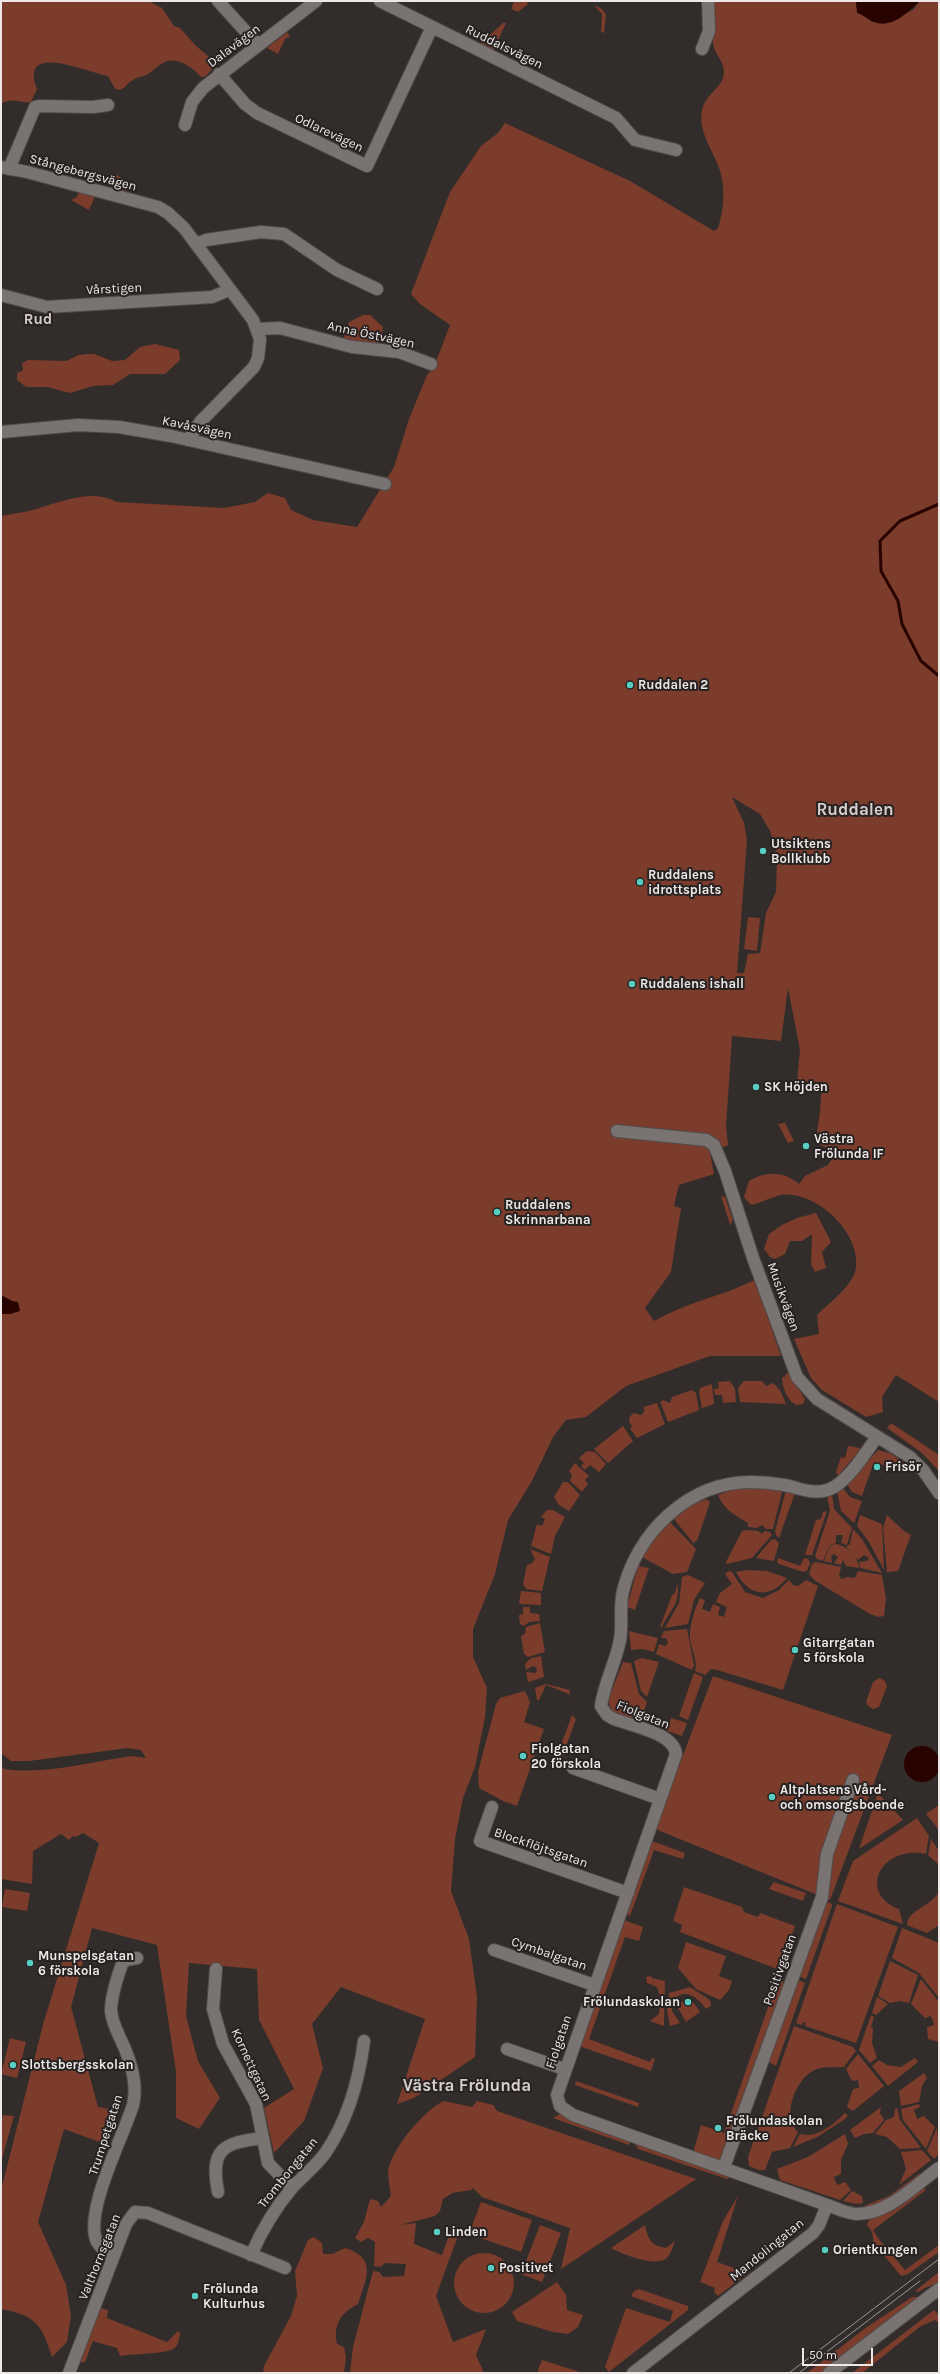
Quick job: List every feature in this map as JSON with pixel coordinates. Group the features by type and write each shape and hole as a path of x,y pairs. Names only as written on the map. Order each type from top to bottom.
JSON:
{"street":[{"path":"218,1 258,45"},
{"name":"Dalavägen","path":"185,125 188,112 196,94 219,74 316,1"},
{"name":"Ruddalsvägen","path":"380,1 616,118 634,140 676,150"},
{"path":"702,49 708,31 708,1"},
{"name":"Odlarevägen","path":"219,74 244,104 257,113 367,166 432,27"},
{"path":"5,168 35,107 93,107 108,104"},
{"name":"Stångebergsvägen","path":"5,168 158,207 176,220 196,244"},
{"path":"188,440 201,420 254,367 260,349 258,329 196,244 206,240 261,232 284,234 337,270 377,289"},
{"name":"Vårstigen","path":"1,295 47,307 212,298 229,290"},
{"name":"Anna Östvägen","path":"258,329 280,328 352,347 400,352 431,364"},
{"name":"Kavåsvägen","path":"1,432 46,427 96,426 126,428 188,440 385,484"},
{"name":"Musikvägen","path":"617,1131 706,1140 714,1145 725,1171 753,1258 797,1377 817,1399 910,1457 923,1470 939,1493"},
{"name":"Fiolgatan","path":"724,2167 573,2115 560,2106 557,2095 564,2069 628,1893 676,1754 674,1746 667,1738 614,1719 607,1715 601,1706 620,1638 622,1593 631,1566 645,1539 668,1515 689,1501 730,1484 764,1482 808,1491 829,1489 841,1482 877,1437"},
{"path":"573,1768 660,1799"},
{"name":"Positivgatan","path":"724,2167 822,1897 827,1854 853,1780"},
{"name":"Blockflöjtsgatan","path":"492,1807 480,1841 628,1893"},
{"name":"Cymbalgatan","path":"494,1950 594,1985"},
{"name":"Trumpetgatan","path":"113,2257 98,2242 96,2235 97,2216 110,2162 131,2110 134,2095 129,2059 114,2023 112,2006 122,1964 126,1960 137,1958"},
{"name":"Kornettgatan","path":"216,1969 213,2009 223,2044 238,2073 252,2094 268,2163 292,2188"},
{"name":"Trombongatan","path":"251,2255 268,2219 292,2188 325,2153 345,2118 359,2076 364,2041"},
{"path":"507,2049 564,2069"},
{"path":"218,2192 214,2173 217,2157 222,2150 234,2142 263,2138"},
{"path":"724,2167 827,2205 856,2214 872,2211 902,2196 939,2168"},
{"name":"Mandolingatan","path":"633,2373 813,2233 819,2226 827,2205"},
{"name":"Valthornsgatan","path":"69,2373 130,2216 140,2212 285,2268"},
{"path":"829,2373 939,2289"}],"shaded area":[{"path":"1,1 148,1 162,8 174,26 180,28 195,45 208,56 213,68 206,76 201,77 194,70 184,64 168,61 161,64 148,74 130,82 123,89 118,90 115,89 108,76 58,63 46,63 37,66 34,74 37,89 31,102 7,101 1,103"},
{"path":"514,1 527,1 528,4 518,12 511,9"},
{"path":"714,1 856,1 856,7 872,22 913,10 920,1 939,1 939,1402 896,1375 882,1397 883,1412 866,1417 822,1390 811,1378 794,1339 819,1334 817,1315 846,1288 854,1275 856,1268 856,1254 851,1241 833,1216 821,1206 808,1199 794,1195 781,1195 751,1205 744,1197 749,1181 755,1178 762,1175 775,1174 787,1177 799,1184 805,1176 828,1165 837,1152 820,1145 816,1138 820,1112 822,1082 797,1081 800,1050 788,988 781,1041 732,1036 726,1127 728,1145 710,1153 714,1174 679,1185 674,1206 681,1208 671,1272 645,1308 654,1321 678,1309 730,1291 755,1280 781,1356 710,1356 626,1386 586,1417 566,1420 553,1437 532,1481 508,1520 495,1574 473,1629 473,1657 487,1688 485,1717 475,1767 463,1798 455,1839 451,1891 469,1939 477,1997 475,2057 414,2098 397,2104 425,2019 341,1987 312,2024 323,2068 304,2121 274,2153 264,2108 294,2089 259,2020 257,1969 189,1963 186,2016 198,2061 220,2098 199,2129 176,2118 176,2072 157,1945 92,1928 71,2007 98,2107 115,2110 102,2143 64,2129 38,2222 66,2285 71,2316 67,2342 52,2357 45,2337 36,2323 30,2318 13,2311 1,2309 1,2190 44,2021 99,1843 83,1833 76,1837 73,1836 69,1840 61,1834 33,1851 32,1884 1,1879 1,1765 4,1769 35,1770 68,1767 131,1756 146,1758 141,1750 128,1748 29,1761 11,1761 1,1753 1,1314 10,1314 12,1301 1,1295 1,516 29,511 84,496 106,498 117,502 224,508 255,502 268,493 285,498 291,510 313,520 357,527 394,467 409,419 427,375 434,367 450,325 420,304 411,294 450,192 481,146 498,133 505,123 630,181 714,231 718,228 723,206 723,182 719,168 703,132 701,115 706,100 723,79 724,72 724,68 713,44 712,28","holes":["732,797 760,814 770,831 774,844 777,860 776,892 766,913 760,953 748,954 744,973 737,973 747,840 744,823"]},
{"path":"856,1 920,1 899,18 881,24 857,13"},
{"path":"594,5 602,9 606,15 604,33 601,32 602,14"},
{"path":"503,23 506,23 494,49 491,50 480,45 485,34 491,34"},
{"path":"287,32 290,36 285,39 278,54 267,48"},
{"path":"117,175 127,182 125,193 113,190 114,177"},
{"path":"79,191 95,196 89,210 71,200 77,197"},
{"path":"363,315 370,315 383,327 381,340 377,345 343,340 349,322"},
{"path":"155,344 179,350 180,360 165,374 130,374 113,385 93,386 70,393 47,387 26,387 17,380 17,373 23,370 22,363 28,360 66,361 79,355 94,354 112,361 125,360 140,347"},
{"path":"748,917 760,918 757,951 744,949"},
{"path":"785,1123 794,1141 788,1143 778,1124"},
{"path":"721,1196 725,1197 733,1220 730,1225"},
{"path":"816,1213 831,1242 822,1252 826,1268 815,1272 811,1264 812,1234 802,1241 790,1241 785,1254 775,1259 770,1257 764,1249 769,1234 782,1225 797,1218"},
{"path":"1,1295 12,1301 18,1302 20,1311 10,1314 1,1314"},
{"path":"786,1373 789,1374 805,1399 803,1404 796,1405 788,1397 782,1381 782,1377 785,1377"},
{"path":"730,1381 735,1389 736,1402 723,1403 722,1395 715,1395 714,1389 719,1388 718,1382"},
{"path":"744,1381 762,1381 766,1386 773,1383 780,1390 786,1404 740,1402 738,1388"},
{"path":"712,1384 714,1404 702,1408 699,1392 700,1388"},
{"path":"692,1390 696,1393 699,1410 668,1422 660,1402 663,1400 670,1403 672,1397"},
{"path":"657,1403 665,1424 637,1438 630,1429 632,1426 629,1422 630,1416 634,1413 641,1415 644,1412 644,1407"},
{"path":"891,1423 939,1455 939,1471 922,1453 887,1428"},
{"path":"623,1426 633,1441 608,1463 594,1449"},
{"path":"848,1446 861,1448 838,1476 836,1472 841,1457 845,1458"},
{"path":"878,1450 890,1453 903,1462 901,1471 874,1462 862,1496 852,1492 847,1484"},
{"path":"587,1451 595,1452 606,1464 599,1472 590,1465 585,1470 581,1466 584,1463 579,1458"},
{"path":"575,1463 589,1476 585,1480 588,1484 582,1492 570,1481 572,1475 569,1471"},
{"path":"563,1482 568,1482 580,1495 569,1511 559,1505 554,1497"},
{"path":"761,1487 782,1492 773,1529 766,1529 762,1525 757,1528 748,1527 748,1523 727,1508 720,1500 718,1495 735,1489"},
{"path":"843,1488 850,1497 862,1501 854,1523 841,1511 837,1491"},
{"path":"786,1490 795,1493 779,1538 775,1531"},
{"path":"832,1494 834,1509 852,1528 847,1545 841,1543 843,1535 836,1535 836,1543 830,1545 823,1561 817,1559 815,1556 830,1511 827,1495"},
{"path":"706,1499 710,1502 697,1541 695,1541 694,1544 674,1519 690,1506"},
{"path":"547,1510 553,1510 565,1517 555,1536 551,1554 531,1546 537,1524 542,1526 545,1519 541,1517"},
{"path":"827,1511 812,1555 805,1555 816,1520 821,1519 823,1512"},
{"path":"860,1515 882,1524 884,1570 869,1542 857,1526"},
{"path":"887,1515 904,1531 911,1535 898,1571 887,1572 883,1528"},
{"path":"670,1522 696,1549 687,1572 673,1574 642,1557 652,1541"},
{"path":"853,1529 862,1539 882,1573 860,1568 859,1562 867,1561 869,1558 864,1555 858,1560 846,1547 850,1544"},
{"path":"742,1531 758,1531 762,1534 765,1531 770,1532 772,1535 752,1558 727,1564 726,1562"},
{"path":"775,1539 779,1543 774,1561 756,1558 771,1540"},
{"path":"834,1544 843,1546 851,1552 857,1560 859,1568 846,1566 843,1560 841,1565 834,1563 838,1557 834,1554 831,1556 832,1563 824,1561 830,1546"},
{"path":"530,1549 550,1557 542,1591 526,1589 523,1584 527,1565 532,1563 535,1559"},
{"path":"778,1558 800,1566 804,1558 808,1559 810,1563 807,1571 803,1572 779,1564 777,1562"},
{"path":"816,1562 841,1567 839,1576 842,1579 847,1577 855,1578 858,1571 882,1575 886,1599 884,1616 879,1617 870,1614 814,1580 809,1574 812,1564"},
{"path":"638,1566 649,1568 635,1610 627,1607"},
{"path":"747,1570 767,1571 787,1578 773,1590 759,1592 746,1586 736,1572"},
{"path":"729,1571 732,1572 745,1592 763,1598 779,1590 789,1580 793,1585 798,1586 806,1580 818,1586 783,1690 717,1670 711,1669 705,1675 695,1671 695,1660 690,1640 691,1624 694,1613 700,1598 705,1600 702,1609 710,1612 713,1604 720,1607 718,1615 724,1617 727,1607 716,1602 720,1593 732,1584 725,1574"},
{"path":"688,1575 705,1583 694,1600 688,1624 665,1628 679,1603 682,1577"},
{"path":"678,1583 676,1603 662,1627 660,1627 672,1595 675,1593"},
{"path":"521,1591 541,1593 541,1605 519,1604"},
{"path":"523,1607 530,1607 530,1613 539,1614 540,1621 529,1622 524,1626 520,1624 519,1615 523,1614"},
{"path":"540,1623 545,1652 528,1657 524,1654 521,1636 525,1634 526,1627"},
{"path":"687,1629 694,1665 692,1670 656,1654 659,1644 665,1646 668,1643 666,1638 661,1638 664,1631"},
{"path":"629,1631 658,1638 654,1652 642,1649 631,1650"},
{"path":"541,1656 544,1677 528,1682 526,1672 536,1673 537,1668 533,1666 526,1670 525,1664 531,1658"},
{"path":"642,1658 659,1662 647,1697 641,1691 634,1661"},
{"path":"623,1662 631,1663 639,1694 647,1702 642,1717 669,1726 671,1718 687,1723 682,1736 612,1711 608,1700"},
{"path":"694,1673 703,1677 688,1720 679,1716"},
{"path":"713,1676 892,1735 830,1900 655,1829"},
{"path":"879,1678 884,1680 887,1686 879,1707 873,1709 868,1706 866,1702 873,1682"},
{"path":"546,1684 570,1690 569,1701 569,1694 546,1685 539,1700 537,1700 535,1688"},
{"path":"525,1691 530,1702 524,1722 544,1729 517,1806 503,1801 479,1788 478,1772 496,1704 500,1698"},
{"path":"572,1715 576,1719 560,1763 557,1764 555,1761"},
{"path":"926,1746 935,1751 939,1757 939,1771 935,1777 926,1782 918,1782 909,1777 905,1771 904,1760 909,1751 915,1747"},
{"path":"878,1793 903,1820 859,1849"},
{"path":"939,1805 939,1830 926,1814"},
{"path":"917,1818 929,1836 926,1854 910,1853 897,1856 887,1863 880,1872 877,1882 879,1892 886,1902 899,1909 903,1924 838,1901 853,1861"},
{"path":"931,1839 939,1851 939,1865 928,1855"},
{"path":"652,1841 685,1853 683,1859 654,1850 630,1916 626,1914"},
{"path":"774,1882 806,1893 803,1901 769,1889"},
{"path":"684,1887 742,1907 744,1912 758,1917 760,1913 795,1926 780,1970 680,1932 682,1925 673,1921"},
{"path":"5,1889 30,1893 27,1911 2,1907"},
{"path":"939,1891 939,1925 927,1933 907,1925 911,1915 932,1900"},
{"path":"827,1902 832,1904 832,1906 806,1979 796,1975"},
{"path":"837,1904 898,1927 856,2043 805,2026 806,2023 804,2022 802,2025 796,2023"},
{"path":"624,1920 643,1927 639,1941 625,1937 589,2039 650,2062 652,2058 655,2059 651,2071 579,2046"},
{"path":"902,1928 939,1943 939,1998 919,1973 892,1958"},
{"path":"686,1942 726,1956 719,1976 732,1981 729,1990 720,2000 696,1989 678,1968"},
{"path":"890,1961 918,1975 909,2003 899,2001 890,2003 878,1996"},
{"path":"651,1976 652,1978 665,1981 664,2026 650,2021 659,2014 661,1999 657,1987 647,1983 646,1977"},
{"path":"779,1976 786,1987 724,2159 717,2161 693,2153 701,2125 724,2133"},
{"path":"796,1979 805,1983 776,2066 769,2062 768,2059"},
{"path":"921,1979 939,2002 939,2042 928,2039 927,2027 934,2025 931,2016 925,2018 911,2004"},
{"path":"690,1987 710,2000 711,2006 706,2009 699,2001 687,1994 678,1996 673,2000 672,2011 680,2023 670,2026 667,2011 669,1993"},
{"path":"877,1997 888,2004 876,2015 872,2013"},
{"path":"687,2000 694,2003 700,2012 686,2022 677,2006 680,2002"},
{"path":"871,2015 874,2017 871,2027 873,2028 872,2043 877,2058 870,2063 859,2050"},
{"path":"794,2026 853,2047 856,2051 844,2067 819,2068 805,2077 795,2092 790,2110 793,2126 798,2132 790,2148 772,2152 765,2170 759,2170 749,2166 748,2157"},
{"path":"10,2038 26,2042 17,2078 1,2074"},
{"path":"858,2054 884,2086 853,2111 847,2107 853,2089 859,2088 858,2080 852,2081 846,2069"},
{"path":"915,2058 918,2062 888,2086 872,2066 879,2060 887,2065 901,2067"},
{"path":"924,2073 927,2078 922,2086 919,2102 901,2106 899,2091"},
{"path":"576,2081 639,2103 638,2107 575,2085"},
{"path":"444,2101 472,2107 477,2101 493,2105 497,2111 696,2179 561,2269 570,2228 482,2197 473,2188 471,2190 452,2193 443,2199 440,2211 435,2216 400,2225 416,2223 414,2244 442,2255 451,2230 459,2233 436,2296 453,2342 486,2329 476,2355 484,2373 350,2373 353,2347 373,2271 379,2272 383,2277 404,2276 406,2264 385,2263 381,2267 374,2266 375,2242 368,2238 361,2242 355,2238 364,2222 370,2199 378,2201 381,2207 391,2196 388,2172 390,2163 402,2142 418,2121 436,2105"},
{"path":"919,2104 920,2107 914,2110 917,2119 924,2116 935,2127 926,2149 903,2120 901,2109"},
{"path":"881,2107 880,2113 884,2120 873,2133 864,2134 855,2138 850,2130"},
{"path":"897,2108 900,2120 921,2148 900,2149 887,2137 875,2134 886,2120 894,2117 895,2109"},
{"path":"845,2113 848,2115 845,2119 817,2137 793,2147 800,2134 813,2134 825,2130"},
{"path":"560,2114 631,2139 629,2145 553,2118"},
{"path":"3,2115 14,2116 1,2162 1,2122"},
{"path":"937,2128 939,2154 934,2159 927,2151"},
{"path":"845,2134 848,2144 841,2160 841,2174 834,2177 837,2185 845,2182 851,2190 840,2200 780,2180 777,2169 808,2157"},
{"path":"634,2142 731,2177 727,2179 638,2149"},
{"path":"922,2150 931,2160 899,2185 906,2169 901,2152"},
{"path":"920,2173 911,2185 895,2195 864,2208 864,2206 889,2196"},
{"path":"924,2187 926,2190 873,2230 905,2270 939,2245 939,2252 908,2274 901,2276 874,2243 872,2232 867,2225 871,2218 895,2210"},
{"path":"852,2191 862,2196 863,2203 856,2204 843,2201"},
{"path":"738,2196 717,2262 748,2273 718,2296 714,2292 715,2288 700,2282 723,2221"},
{"path":"481,2202 532,2220 521,2252 469,2234"},
{"path":"540,2225 561,2233 542,2282 521,2274"},
{"path":"645,2225 649,2238 657,2246 666,2248 675,2241 667,2258 662,2261 647,2261 623,2254 611,2248"},
{"path":"314,2237 322,2243 323,2254 332,2254 345,2248 362,2257 366,2264 366,2278 358,2304 343,2315 337,2325 337,2344 344,2347 346,2357 344,2373 263,2373 264,2366 291,2316 297,2296 295,2271 308,2240"},
{"path":"478,2253 490,2253 501,2258 509,2266 514,2277 512,2295 501,2308 490,2313 478,2313 467,2308 459,2300 454,2289 454,2277 459,2266 467,2258"},
{"path":"939,2272 939,2281 919,2292 915,2291"},
{"path":"557,2282 566,2295 567,2310 583,2315 578,2327 568,2334 553,2332 517,2321 512,2312"},
{"path":"639,2289 688,2306 688,2310 609,2372 605,2367 626,2308 670,2322 673,2311 631,2296 634,2291"},
{"path":"912,2297 918,2297 821,2373 807,2373 867,2327"},
{"path":"101,2308 108,2310 107,2318 167,2342 178,2331 180,2333 177,2345 175,2348 165,2352 120,2356 117,2348 93,2341 85,2362 80,2362"},
{"path":"934,2310 939,2315 939,2323 935,2320 921,2326 862,2373 852,2373"},
{"path":"542,2360 583,2373 537,2373"}],"waterway":[{"path":"939,504 900,521 880,541 881,571 898,601 902,624 921,661 939,676"}],"tram line":[{"path":"789,2373 939,2259"},
{"path":"799,2373 920,2281"}],"place":[{"name":"Ruddalen 2","path":"630,685"},
{"name":"Utsiktens Bollklubb","path":"763,851"},
{"name":"Ruddalens idrottsplats","path":"640,882"},
{"name":"Ruddalens ishall","path":"632,984"},
{"name":"SK Höjden","path":"756,1087"},
{"name":"Västra Frölunda IF","path":"806,1146"},
{"name":"Ruddalens Skrinnarbana","path":"497,1212"},
{"name":"Frisör","path":"877,1467"},
{"name":"Gitarrgatan 5 förskola","path":"795,1650"},
{"name":"Fiolgatan 20 förskola","path":"523,1756"},
{"name":"Altplatsens Vård- och omsorgsboende","path":"772,1797"},
{"name":"Munspelsgatan 6 förskola","path":"30,1963"},
{"name":"Frölundaskolan","path":"688,2002"},
{"name":"Slottsbergsskolan","path":"13,2065"},
{"name":"Frölundaskolan Bräcke","path":"718,2128"},
{"name":"Linden","path":"437,2232"},
{"name":"Orientkungen","path":"825,2250"},
{"name":"Positivet","path":"491,2268"},
{"name":"Frölunda Kulturhus","path":"195,2296"}],"district":[{"name":"Rud","path":"38,320"},
{"name":"Ruddalen","path":"855,810"},
{"name":"Västra Frölunda","path":"467,2086"}]}
